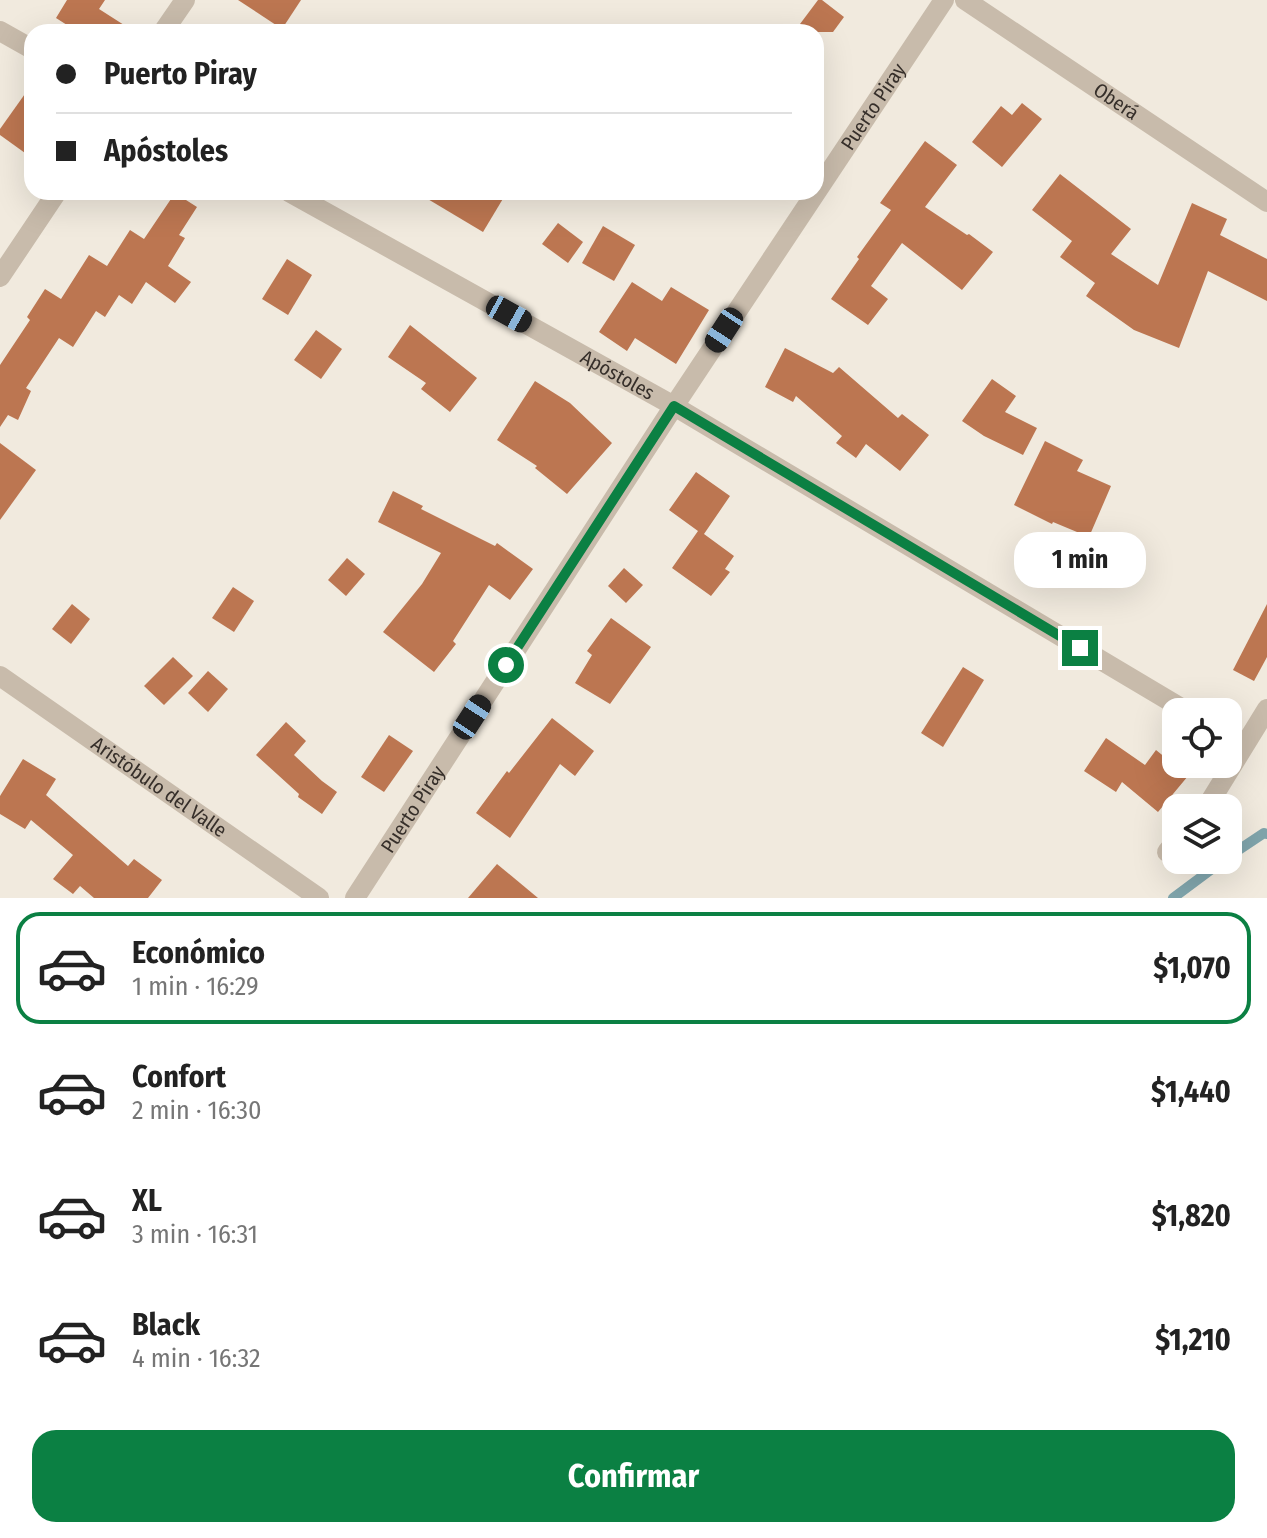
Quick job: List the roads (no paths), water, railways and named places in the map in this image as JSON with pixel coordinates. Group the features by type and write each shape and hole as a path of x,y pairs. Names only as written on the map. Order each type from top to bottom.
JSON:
{"street":[{"path":"168,24 185,0"},
{"name":"Puerto Piray","path":"824,180 944,0"},
{"name":"Oberá","path":"965,0 1267,202"},
{"path":"0,31 24,44"},
{"path":"0,277 52,200"},
{"name":"Apóstoles","path":"303,200 674,406 1164,698"},
{"name":"Puerto Piray","path":"355,898 811,200"},
{"name":"Aristóbulo del Valle","path":"0,676 319,898"},
{"path":"1242,734 1267,709"}],"waterway":[{"path":"1242,848 1267,834"},
{"path":"1173,898 1205,874"}]}
